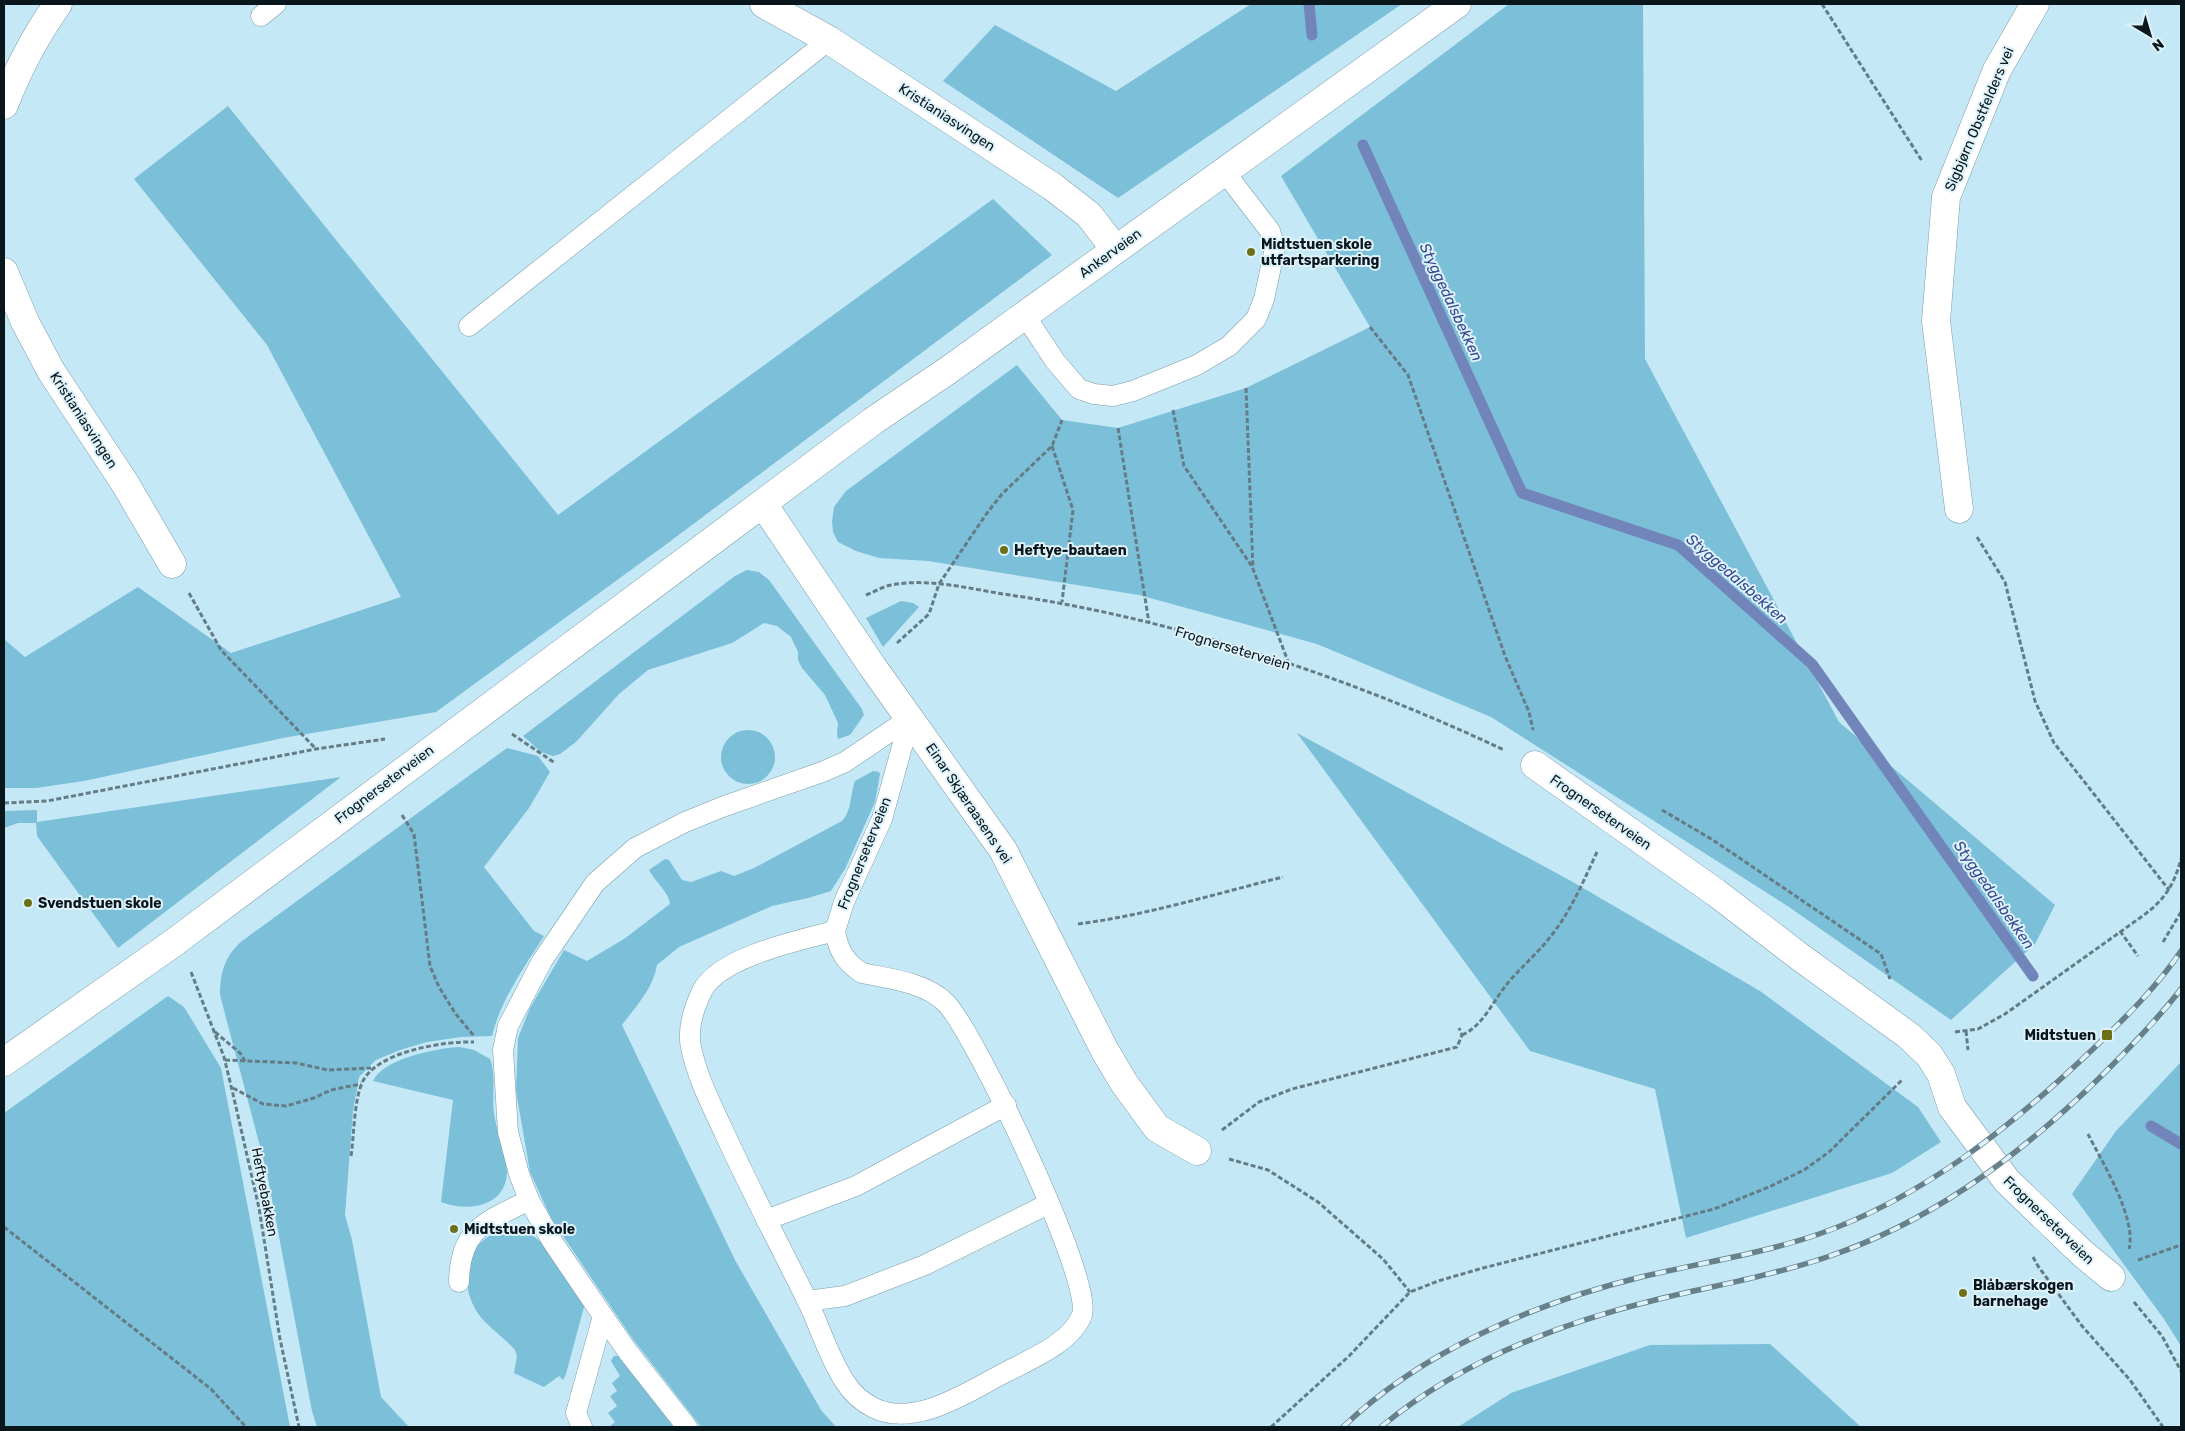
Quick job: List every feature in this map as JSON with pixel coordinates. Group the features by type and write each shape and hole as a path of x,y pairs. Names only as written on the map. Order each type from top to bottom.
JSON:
{"street":[{"path":"4,105 15,76 41,28 58,4"},
{"name":"Kristianiasvingen","path":"764,4 829,40 1052,187 1088,216 1115,249"},
{"name":"Ankerveien","path":"763,504 873,421 1457,4"},
{"name":"Sigbjørn Obstfelders vei","path":"1959,509 1936,321 1946,198 1997,70 2035,4"},
{"name":"Kristianiasvingen","path":"4,272 24,322 51,371 126,485 172,564"},
{"name":"Einar Skjæraasens vei","path":"763,504 872,666 1003,850 1105,1051 1124,1084 1157,1128 1197,1151"},
{"name":"Frognerseterveien","path":"4,1062 172,944 423,755 763,504"},
{"name":"Frognerseterveien","path":"1535,765 1715,892 1800,957 1910,1036 1929,1055 1941,1074 1952,1107 2007,1181 2082,1253 2119,1271"}],"lane":[{"path":"469,326 829,40"},
{"path":"1024,314 1055,361 1078,390 1094,394 1113,396 1133,392 1197,365 1229,346 1256,319 1264,300 1275,248 1270,231 1224,171"},
{"path":"687,1427 628,1352 552,1240 529,1200 519,1174 508,1132 503,1050 506,1036 518,1003 542,961 595,883 635,848 683,823 722,807 845,762 910,718"},
{"name":"Frognerseterveien","path":"835,931 844,902 882,819 910,718"},
{"path":"835,931 838,946 843,956 862,973 924,988 944,1001 956,1014 1006,1104 1048,1204 1073,1269 1083,1302 1083,1313 1072,1332 1055,1345 941,1406 904,1414 889,1413 860,1400 847,1385 837,1369 808,1301 766,1220 705,1091 695,1064 689,1031 703,989 710,980 755,954 786,943 835,931"},
{"path":"766,1220 856,1186 1006,1104"},
{"path":"459,1282 462,1254 466,1243 475,1231 494,1218 529,1200"},
{"path":"808,1301 845,1296 925,1265 1048,1204"},
{"path":"582,1427 576,1413 590,1356 603,1316"}],"path":[{"path":"1822,4 1946,198"},
{"path":"1370,327 1408,375 1505,656 1530,712 1534,735 1535,765"},
{"path":"1246,388 1253,569"},
{"path":"1173,410 1184,466 1253,569 1289,665"},
{"path":"872,666 929,614 939,584 987,513 1002,494 1052,446 1062,420"},
{"path":"1118,428 1149,623"},
{"path":"1052,446 1073,510 1062,602"},
{"path":"1959,509 2005,582 2035,701 2054,744 2169,890"},
{"path":"172,564 221,650 316,750"},
{"name":"Frognerseterveien","path":"834,610 889,585 927,582 1062,602 1230,645 1289,665 1374,695 1452,726 1535,765"},
{"path":"511,733 555,763"},
{"path":"4,803 47,801 316,750 385,739"},
{"path":"225,1060 296,1063 328,1070 372,1068 393,1056 422,1049 460,1042 478,1043 455,1013 439,987 430,966 414,834 402,814"},
{"path":"1197,1151 1259,1102 1270,1097 1292,1089 1457,1047 1462,1035 1481,1020 1509,982 1533,958 1566,915 1601,844 1615,821"},
{"path":"1951,1033 1978,1029 1998,1019 2160,903 2169,890 2181,859"},
{"path":"1046,932 1076,924 1147,911 1283,877"},
{"path":"2163,942 2181,912"},
{"path":"2120,931 2138,956"},
{"name":"Heftyebakken","path":"189,967 225,1060 232,1088 259,1208 280,1339 299,1427"},
{"path":"1459,1028 1462,1035"},
{"path":"215,1032 240,1053 245,1062"},
{"path":"1271,1427 1349,1356 1410,1292 1483,1268 1714,1210 1769,1187 1804,1170 1829,1152 1929,1055"},
{"path":"351,1156 362,1084 372,1068"},
{"path":"232,1088 263,1104 286,1106 314,1098 331,1090 362,1084"},
{"path":"2088,1134 2121,1200 2132,1239 2119,1271"},
{"path":"1197,1151 1268,1170 1310,1197 1383,1259 1410,1292"},
{"path":"4,1227 211,1389 246,1427"},
{"path":"2119,1271 2181,1246"},
{"path":"2030,1250 2038,1266 2082,1326 2130,1380 2163,1427"},
{"path":"2119,1271 2141,1309 2162,1336 2181,1371"}],"shaded area":[{"path":"1251,4 1402,4 1118,198 943,81 995,25 1116,91"},
{"path":"1509,4 1643,4 1645,359 1839,722 2055,905 2035,944 1951,1020 1789,907 1491,717 1317,644 1139,595 928,561 879,558 856,551 838,542 833,532 834,507 846,491 1017,365 1062,420 1118,428 1246,388 1370,327 1281,176"},
{"path":"228,106 558,515 993,199 1052,255 668,543 436,712 283,738 84,781 36,788 4,788 4,639 25,657 138,587 231,653 401,597 267,345 134,179"},
{"path":"747,570 759,572 769,580 862,709 864,715 850,735 838,739 838,723 825,695 802,668 798,660 798,652 791,637 777,626 764,623 732,643 648,670 619,694 576,742 560,754 553,756 541,752 523,736 735,576"},
{"path":"901,601 913,603 919,607 883,647 866,618"},
{"path":"748,730 758,732 767,738 773,747 775,757 773,767 767,776 758,782 748,784 738,782 729,776 723,767 721,757 723,747 729,738 738,732"},
{"path":"1297,733 1571,881 1760,991 1918,1107 1941,1142 1892,1173 1686,1238 1655,1089 1530,1051"},
{"path":"507,748 538,756 550,772 529,808 484,867 534,931 544,936 507,997 492,1036 461,1037 427,1042 376,1060 359,1077 353,1111 345,1215 352,1240 381,1397 409,1427 317,1427 312,1411 267,1173 220,995 222,972 231,953 242,941"},
{"path":"873,771 880,774 875,802 845,869 831,891 772,906 679,947 657,965 648,990 622,1025 735,1260 821,1410 836,1427 701,1427 632,1338 551,1218 530,1172 516,1091 518,1038 530,1008 564,950 587,961 624,939 670,904 667,895 649,870 665,859 669,860 682,880 691,882 721,871 734,876 754,868 842,821 848,812 855,781"},
{"path":"341,777 118,948 37,836 36,823 18,823 4,828 4,811 37,810 37,822"},
{"path":"168,996 184,1007 221,1068 290,1427 4,1427 4,1113"},
{"path":"460,1047 474,1050 490,1059 493,1071 494,1113 507,1167 505,1185 499,1194 483,1204 462,1207 441,1202 453,1100 373,1081 387,1067 411,1056"},
{"path":"2181,1062 2181,1346 2164,1319 2072,1194 2116,1131"},
{"path":"517,1229 539,1240 556,1258 582,1300 584,1307 563,1380 559,1376 544,1387 514,1373 517,1356 515,1350 477,1312 470,1298 467,1283 467,1269 471,1257 478,1246 488,1237 501,1231"},
{"path":"1770,1344 1861,1427 1458,1427 1511,1393 1650,1345"},
{"path":"614,1356 619,1356 678,1427 609,1427 615,1422 608,1413 617,1406 610,1396 617,1391 612,1383 620,1376 611,1361"}],"waterway":[{"name":"Styggedalsbekken","path":"1309,4 1312,35"},
{"name":"Styggedalsbekken","path":"1363,145 1522,493 1678,545 1812,664 2033,976"},
{"name":"Styggedalsbekken","path":"2151,1126 2181,1144"}],"railway":[{"path":"1343,1427 1374,1400 1408,1375 1482,1333 1521,1316 1561,1301 1641,1277 1753,1253 1797,1241 1858,1219 1895,1200 1965,1157 2030,1106 2092,1050 2127,1015 2172,964 2181,951"},
{"path":"1381,1427 1443,1383 1510,1348 1546,1334 1582,1321 1655,1300 1806,1264 1864,1243 1900,1227 1934,1208 1999,1165 2060,1115 2125,1053 2181,989"}],"place":[{"name":"Midtstuen skole utfartsparkering","path":"1251,252"},
{"name":"Heftye-bautaen","path":"1004,550"},
{"name":"Svendstuen skole","path":"28,903"},
{"name":"Midtstuen","path":"2107,1035"},
{"name":"Midtstuen skole","path":"454,1229"},
{"name":"Blåbærskogen barnehage","path":"1963,1293"}]}
